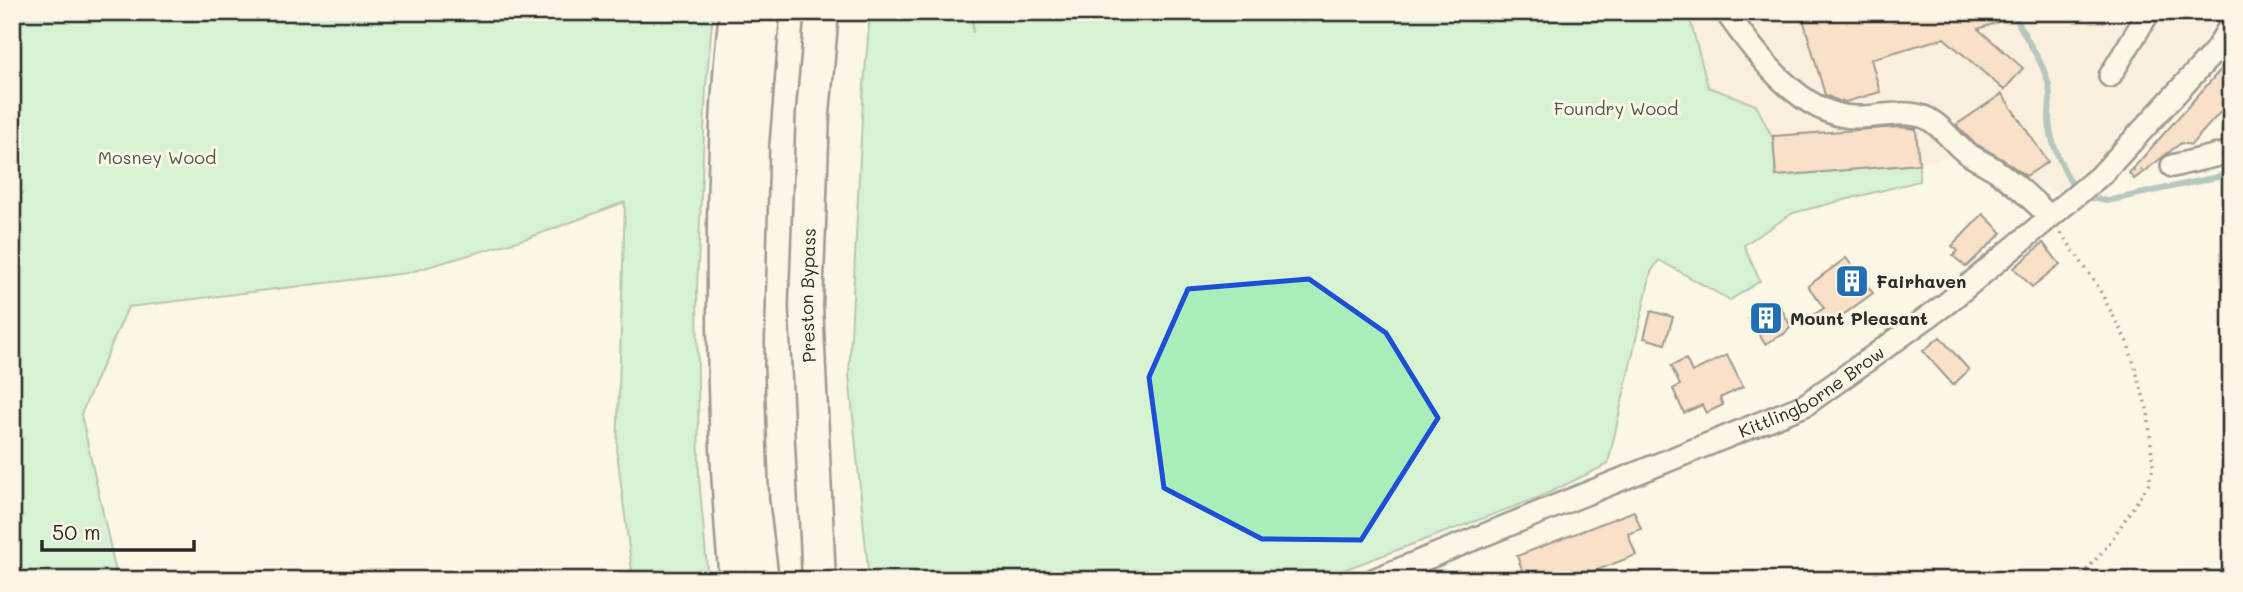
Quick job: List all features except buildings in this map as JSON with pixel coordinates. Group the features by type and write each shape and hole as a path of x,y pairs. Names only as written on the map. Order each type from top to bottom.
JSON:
{"highway":[{"path":"736,12 723,215 724,361 729,499 736,580"},
{"path":"762,580 752,501 747,366 752,144 763,12"},
{"name":"Preston Bypass","path":"819,580 806,306 813,113 822,12"}],"street":[{"path":"1726,12 1768,65 1813,104 1836,116 1857,118 1904,114 1926,118 1965,152 1996,170 2027,194 2050,217"},
{"path":"2110,76 2149,12"},
{"name":"Kittlingborne Brow","path":"1373,580 1805,405 1946,304 2103,173 2215,51 2231,24"},
{"path":"2172,166 2224,153 2231,136"}],"path":[{"path":"2103,173 2172,166"},
{"path":"2050,217 2096,283 2128,344 2148,412 2153,467 2142,495 2108,545 2078,580"}],"highlighted area":[{"path":"1309,279 1386,333 1438,418 1361,540 1262,539 1164,488 1149,377 1188,289"}],"shaded area":[{"path":"1688,12 2217,12 2203,43 2100,156 2058,192 2020,181 1990,177 1949,157 1919,164 1776,176 1773,139 1756,106 1708,87"}],"green space":[{"name":"Mosney Wood","path":"12,12 713,12 706,87 697,288 699,477 708,580 633,580 617,452 625,202 531,237 407,273 128,307 81,414 116,572 106,580 12,580"},
{"name":"Foundry Wood","path":"870,12 972,12 973,33 973,12 1688,12 1708,87 1756,105 1773,139 1776,176 1919,164 1919,181 1793,213 1744,245 1760,281 1730,300 1659,260 1651,272 1608,464 1540,497 1346,569 1332,580 869,580 849,375"}],"waterway":[{"path":"2014,12 2046,76 2050,91 2049,118 2054,145 2075,190"},
{"path":"2082,196 2107,201 2231,174"}],"place":[{"name":"Fairhaven","path":"1852,281"},
{"name":"Mount Pleasant","path":"1766,318"}]}
